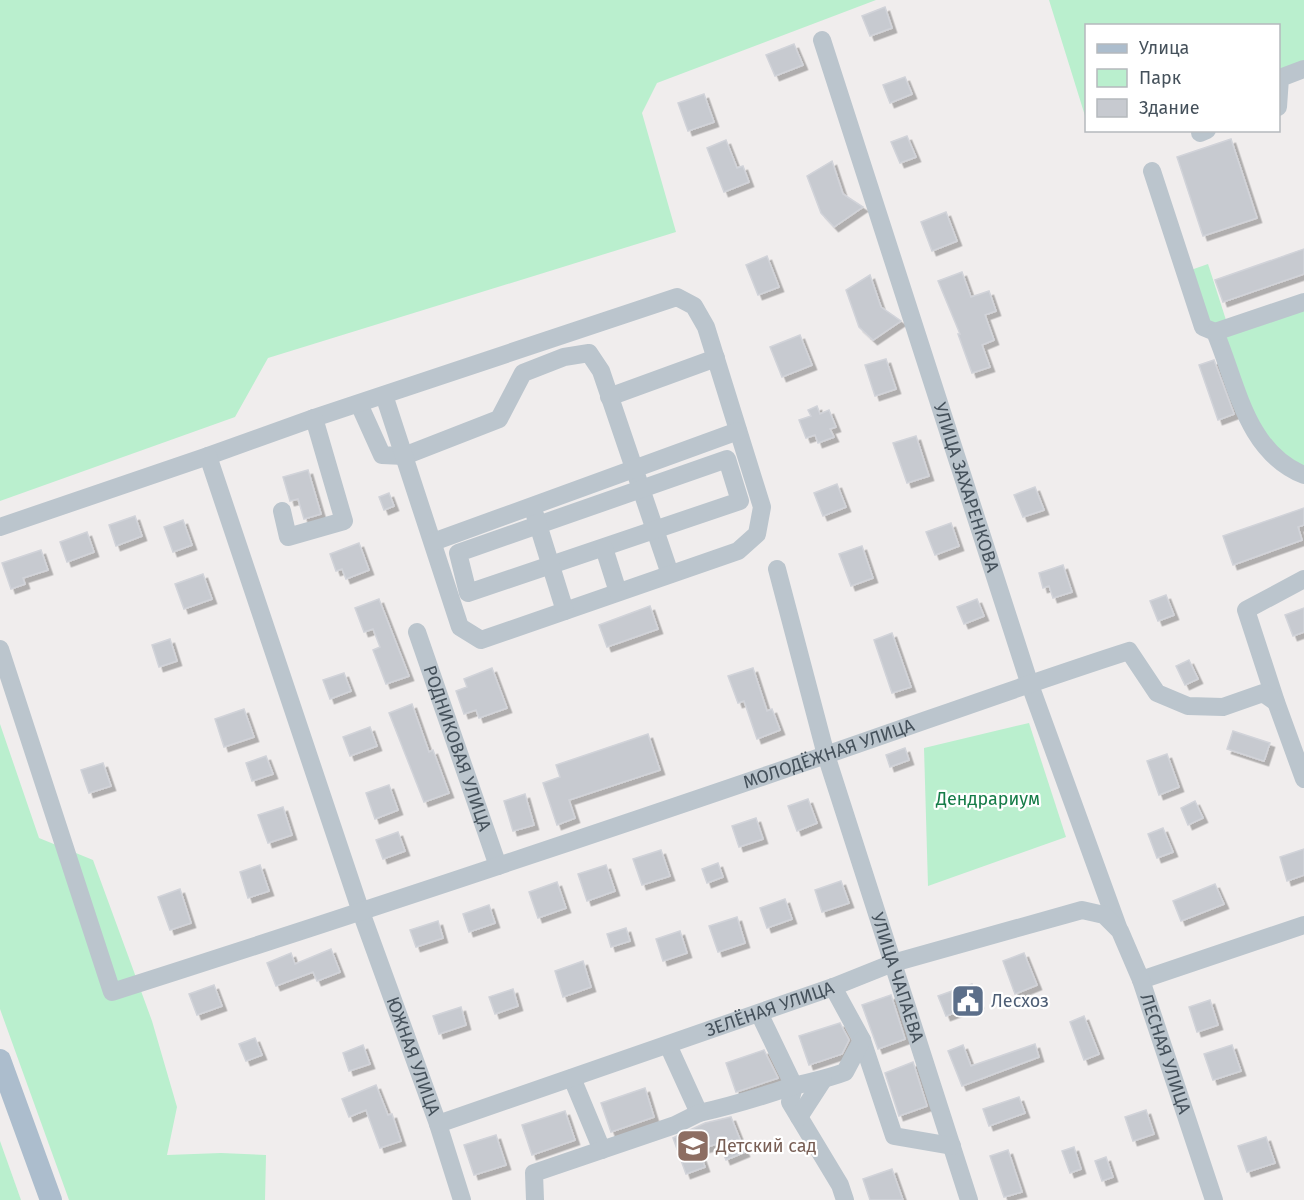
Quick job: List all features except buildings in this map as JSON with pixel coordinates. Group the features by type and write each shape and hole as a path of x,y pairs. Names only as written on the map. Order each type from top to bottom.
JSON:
{"main road":[{"path":"0,1060 51,1200"}],"street":[{"name":"УЛИЦА ЗАХАРЕНКОВА","path":"822,40 1029,682 1120,931"},
{"path":"1280,78 1303,72"},
{"path":"1152,171 1203,327 1215,332 1304,302"},
{"path":"0,527 314,418 677,297 694,306 706,327 762,507 757,534 738,551 481,640 460,627 384,395"},
{"path":"1215,332 1253,429 1267,451 1293,471 1304,475"},
{"path":"359,404 382,455 404,456 499,419 523,373 564,357 589,353 601,371 670,574"},
{"path":"609,397 716,358"},
{"path":"282,511 288,537 344,521 314,418"},
{"path":"433,543 738,431"},
{"name":"ЮЖНАЯ УЛИЦА","path":"208,456 361,912 438,1124 462,1200"},
{"path":"727,459 740,501 468,593 458,553 538,524 727,459"},
{"path":"532,506 565,611"},
{"path":"604,548 618,592"},
{"name":"УЛИЦА ЧАПАЕВА","path":"777,569 826,755 969,1200"},
{"path":"1304,579 1246,610 1304,779"},
{"name":"РОДНИКОВАЯ УЛИЦА","path":"417,632 498,866"},
{"name":"МОЛОДЁЖНАЯ УЛИЦА","path":"0,649 112,992 361,912 826,755 1029,682 1129,651 1156,693 1188,706 1223,707 1263,693 1276,702"},
{"name":"ЗЕЛЁНАЯ УЛИЦА","path":"438,1124 833,987 893,963 1082,910 1104,915"},
{"name":"ЛЕСНАЯ УЛИЦА","path":"1104,915 1120,931 1141,980 1214,1200"},
{"path":"1141,980 1304,925"},
{"path":"833,987 862,1040 894,1136 951,1146"},
{"path":"759,1013 794,1086 790,1102 840,1185 845,1200"},
{"path":"845,1072 862,1040"},
{"path":"668,1045 699,1113"},
{"path":"535,1200 534,1173 675,1125 699,1113 735,1105 845,1072 876,1084"},
{"path":"572,1078 602,1150"},
{"path":"799,1117 823,1080"}],"green space":[{"path":"0,0 876,0 657,83 642,113 676,232 268,358 235,417 0,501"},
{"path":"1049,0 1304,0 1304,62 1280,71 1280,24 1085,24 1085,116"},
{"path":"1208,264 1226,320 1215,326 1205,319 1188,271"},
{"path":"1304,304 1304,469 1262,439 1216,333"},
{"name":"Дендрариум","path":"1029,723 1066,837 928,886 924,748"},
{"path":"0,724 39,838 93,860 152,1021 177,1107 167,1155 221,1153 266,1155 265,1200 69,1200 0,1009"},
{"path":"0,1141 21,1200 0,1200"}],"place":[{"name":"Лесхоз","path":"968,1001"},
{"name":"Детский сад","path":"693,1146"}]}
